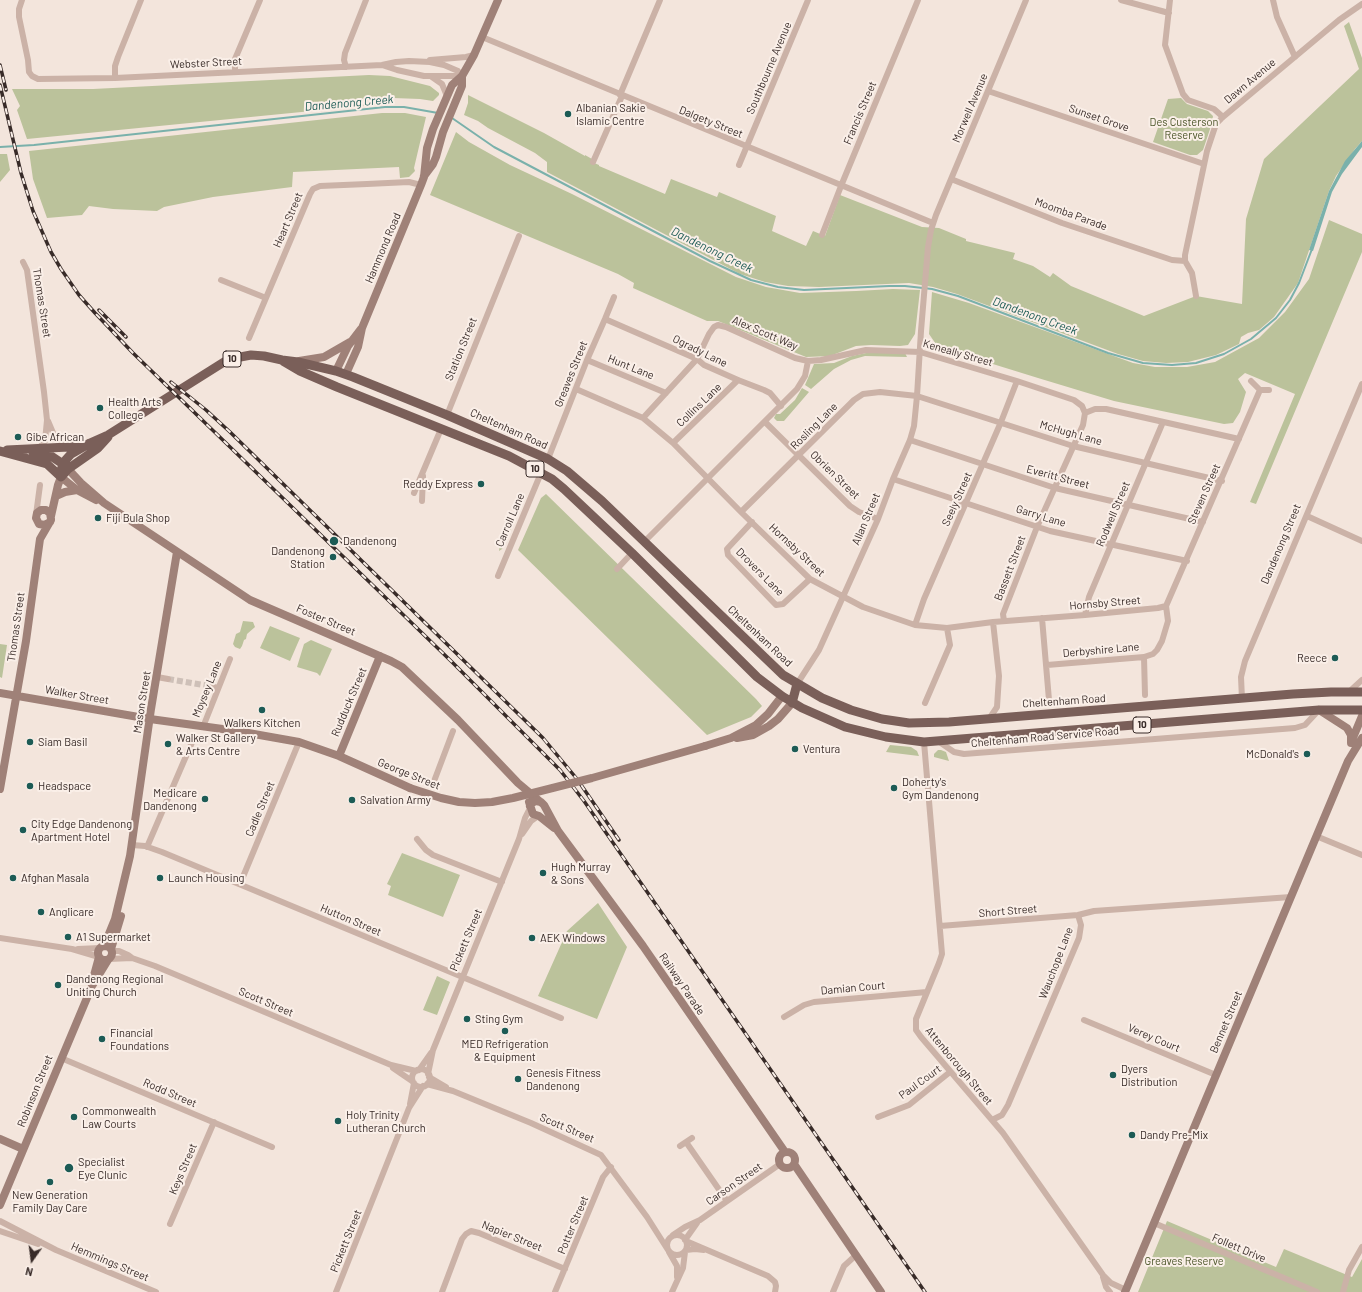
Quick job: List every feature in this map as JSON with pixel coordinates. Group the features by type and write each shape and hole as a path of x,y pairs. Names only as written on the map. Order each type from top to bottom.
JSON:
{"main road":[{"name":"Hammond Road","path":"423,181 425,156 433,129 446,97 454,82 462,76 474,55 498,0"},
{"name":"Hammond Road","path":"346,374 358,347 362,328 423,181 435,160 443,132 462,86 462,76"},
{"name":"Hammond Road","path":"336,371 350,342 362,328"},
{"path":"298,362 326,356 350,342"},
{"name":"Cheltenham Road","path":"66,466 68,456 90,442 108,435 229,360 254,355 298,362 346,374 447,415 548,459 567,471 602,501 782,675 822,698 851,710 882,719 909,723 949,722 1293,694 1362,692"},
{"name":"Cheltenham Road","path":"282,360 300,371 509,456 541,472 564,489 632,553 749,670 782,696"},
{"path":"336,371 337,387"},
{"path":"337,387 346,374"},
{"name":"Station Street","path":"441,429 447,415"},
{"name":"Cheltenham Road","path":"66,466 98,448 108,435"},
{"name":"10","path":"2,450 40,447 67,447 90,442"},
{"name":"Foster Street","path":"2,450 46,454 66,466 81,483 104,503 255,603 380,656 405,669 458,720 518,783 544,805"},
{"name":"Foster Street","path":"2,450 46,463 77,490 104,503"},
{"path":"541,472 548,459"},
{"path":"60,476 66,466"},
{"name":"Thomas Street","path":"40,539 51,519 60,476"},
{"path":"56,496 65,492 77,490"},
{"path":"43,510 49,512 51,519 43,525 39,524 36,518 38,512 43,510"},
{"name":"Thomas Street","path":"0,788 26,641 40,539 36,518"},
{"path":"632,553 645,541"},
{"name":"Mason Street","path":"115,919 132,845 150,719 177,552"},
{"name":"Rudduck Street","path":"339,756 380,656"},
{"path":"782,696 797,684"},
{"path":"792,703 797,684"},
{"name":"Walker Street","path":"0,692 150,719"},
{"name":"10","path":"782,696 792,703 823,718 853,730 886,737 924,742 1319,710 1362,710"},
{"name":"George Street","path":"150,719 299,742 339,756 410,788 441,798 459,802 475,803 492,802 513,798 592,778 731,738 759,723 770,712 782,696"},
{"name":"Dandenong Street","path":"1242,699 1244,717"},
{"name":"George Street","path":"731,738 750,736 760,732 778,719 792,703"},
{"path":"1319,710 1348,728 1351,735 1351,742"},
{"name":"Bennet Street","path":"1348,761 1351,742 1362,716"},
{"name":"Bennet Street","path":"1126,1291 1348,761 1362,738"},
{"name":"Foster Street","path":"518,783 528,798 530,807"},
{"path":"536,801 544,805 544,812 539,816 533,814 530,807 532,803 536,801"},
{"name":"Railway Parade","path":"544,805 558,831 643,946 785,1152"},
{"name":"Railway Parade","path":"539,816 558,831"},
{"name":"Mason Street","path":"105,953 120,922 130,872 130,856"},
{"name":"Robinson Street","path":"0,1205 92,986 105,953 115,919"},
{"path":"0,1139 24,1149"},
{"path":"794,1164 788,1167 783,1166 780,1164 779,1158 785,1152 789,1152 793,1155 795,1159 794,1164 880,1292"}],"street":[{"name":"Webster Street","path":"22,0 19,9 19,18 28,60 29,72 32,76 38,79 115,78 346,67 382,65 400,61 420,61 474,55"},
{"path":"115,78 115,66 118,57 141,0"},
{"path":"235,72 235,59 260,0"},
{"path":"346,67 344,60 345,53 366,0"},
{"path":"593,162 660,0"},
{"name":"Southbourne Avenue","path":"739,165 808,0"},
{"name":"Francis Street","path":"822,235 840,186 918,0"},
{"name":"Morwell Avenue","path":"927,257 929,238 933,223 1026,0"},
{"path":"1121,0 1169,13"},
{"path":"1170,0 1165,45 1185,97 1188,100 1214,109 1223,117"},
{"path":"1273,0 1275,11 1295,57"},
{"name":"Dawn Avenue","path":"1185,261 1204,164 1214,128 1223,117 1344,16 1362,4"},
{"name":"Dalgety Street","path":"482,37 840,186 933,223"},
{"name":"Webster Street","path":"420,61 444,65 458,71 462,76"},
{"name":"Webster Street","path":"382,65 398,70 431,76 462,76"},
{"path":"431,76 441,83 446,97"},
{"name":"Sunset Grove","path":"988,91 1204,164"},
{"name":"Moomba Parade","path":"951,179 1056,221 1172,260 1185,261"},
{"name":"Heart Street","path":"250,338 313,189 320,186 423,181"},
{"name":"Station Street","path":"447,415 519,236"},
{"name":"Allan Street","path":"797,684 819,650 878,519 910,440 914,426 917,396 920,331 927,257"},
{"path":"1185,261 1192,273 1196,296"},
{"name":"Thomas Street","path":"23,262 27,270 47,420 45,441 40,447"},
{"path":"221,280 266,298"},
{"name":"Greaves Street","path":"548,459 587,360 614,297"},
{"name":"Ogrady Lane","path":"605,319 697,359 704,365 764,390 770,393 781,406"},
{"name":"Alex Scott Way","path":"697,359 709,334 714,327 718,326 726,327 795,358 808,361"},
{"name":"Keneally Street","path":"808,361 821,360 866,350 920,352 1074,400 1082,406 1085,413"},
{"path":"643,418 697,359"},
{"name":"Hunt Lane","path":"587,360 666,393"},
{"path":"645,541 781,406 801,384 805,376 808,361"},
{"name":"Collins Lane","path":"673,443 738,380"},
{"name":"Seely Street","path":"915,624 924,598 1001,422 1017,381"},
{"path":"1252,381 1260,390 1269,390"},
{"name":"Dandenong Street","path":"1242,699 1241,677 1245,661 1362,384"},
{"name":"Hornsby Street","path":"576,389 643,418 673,443 810,579 818,585 863,607 915,624 947,628 993,622 1084,615 1166,606"},
{"name":"Steven Street","path":"1166,606 1222,481 1260,390"},
{"name":"Rosling Lane","path":"741,512 854,400 863,394 880,392 917,396"},
{"name":"McHugh Lane","path":"917,396 1073,446 1222,481"},
{"path":"1085,413 1095,409 1106,409 1239,439"},
{"name":"Bassett Street","path":"1004,621 1003,614 1037,527 1083,425 1085,413"},
{"name":"Thomas Street","path":"47,420 56,440 67,447"},
{"name":"Obrien Street","path":"765,422 850,506 859,512 878,519"},
{"name":"Rodwell Street","path":"1084,615 1089,597 1110,544 1163,422"},
{"name":"Station Street","path":"414,493 441,429"},
{"name":"Everitt Street","path":"910,440 1055,488 1203,522"},
{"name":"Station Street","path":"422,502 424,470"},
{"name":"Carroll Lane","path":"498,576 541,472"},
{"name":"Garry Lane","path":"893,479 966,502 1037,527 1187,561"},
{"name":"Thomas Street","path":"36,518 40,484"},
{"path":"1307,516 1362,541"},
{"name":"Drovers Lane","path":"752,522 728,549 728,555 776,604 783,604 810,579"},
{"path":"617,569 632,553"},
{"name":"Derbyshire Lane","path":"1047,665 1153,654 1162,641 1168,621 1166,606"},
{"path":"1042,618 1049,700"},
{"path":"989,719 998,707 999,676 993,622"},
{"path":"925,703 950,645 947,628"},
{"path":"1144,656 1145,695"},
{"name":"Moysey Lane","path":"203,727 230,659"},
{"path":"157,677 168,679"},
{"path":"1350,692 1362,680"},
{"path":"210,686 218,688"},
{"name":"Cheltenham Road Service Road","path":"938,741 954,752 964,754 1295,728 1305,725 1319,710"},
{"path":"433,784 453,731"},
{"path":"147,847 193,740"},
{"name":"Cadle Street","path":"240,884 299,742"},
{"name":"Attenborough Street","path":"924,742 940,926 941,959 916,1019 916,1030 1003,1133 1103,1276 1111,1283 1126,1291"},
{"name":"Pickett Street","path":"429,1075 433,1050 502,882 530,807"},
{"name":"Pickett Street","path":"519,839 531,821 539,816"},
{"path":"1316,836 1362,854"},
{"path":"417,839 431,854 502,882"},
{"name":"Hutton Street","path":"132,845 147,847 162,852 561,1018"},
{"name":"Wauchope Lane","path":"992,1120 1002,1115 1008,1105 1079,938 1081,925 1078,916 1094,911 1291,897"},
{"name":"Short Street","path":"940,926 1078,916"},
{"name":"Scott Street","path":"0,938 105,953 120,951 132,958 155,966 390,1066 413,1082"},
{"name":"Damian Court","path":"784,1017 810,1002 927,992"},
{"name":"Verey Court","path":"1084,1020 1216,1075"},
{"name":"Pickett Street","path":"418,1070 433,1050"},
{"name":"Rodd Street","path":"61,1058 272,1147"},
{"name":"Scott Street","path":"390,1066 418,1070"},
{"path":"418,1070 424,1070 429,1075 425,1085 418,1086 413,1082 412,1075 418,1070"},
{"name":"Paul Court","path":"878,1117 909,1105 950,1072"},
{"name":"Scott Street","path":"429,1075 453,1091"},
{"name":"Pickett Street","path":"336,1292 409,1108 413,1082"},
{"name":"Pickett Street","path":"409,1108 425,1085"},
{"name":"Scott Street","path":"425,1085 453,1091 596,1151 604,1157 668,1250 677,1268 677,1279"},
{"name":"Keys Street","path":"170,1224 214,1122"},
{"path":"680,1146 692,1138"},
{"path":"686,1142 727,1201"},
{"name":"Carson Street","path":"673,1236 685,1227 700,1220 780,1164"},
{"name":"Potter Street","path":"555,1292 603,1177 611,1167"},
{"name":"Scott Street","path":"647,1218 661,1233 667,1236 673,1236"},
{"name":"Carson Street","path":"686,1240 700,1220"},
{"name":"Hemmings Street","path":"0,1221 56,1250"},
{"name":"Follett Drive","path":"1154,1223 1317,1292"},
{"name":"Hemmings Street","path":"0,1231 56,1250 156,1292"},
{"name":"Napier Street","path":"442,1292 462,1239 466,1234 471,1232 479,1233 565,1269"},
{"path":"712,1252 698,1249 686,1251 676,1256 668,1250 667,1243 673,1236 680,1236 772,1279 776,1286 775,1292"},
{"path":"672,1292 684,1266 687,1246 686,1240"},
{"path":"1343,1292 1349,1270 1362,1247"},
{"path":"833,1292 844,1266 855,1256"},
{"name":"Attenborough Street","path":"1103,1276 1106,1287 1110,1292"}],"green space":[{"path":"1349,22 1362,58 1362,141 1336,176 1329,191 1298,283 1274,317 1259,330 1241,337 1239,344 1216,355 1188,362 1166,363 1143,361 1118,354 957,294 933,287 909,283 819,287 788,286 765,282 740,274 547,172 547,162 535,153 488,128 478,121 464,115 468,103 468,95 585,155 599,166 665,194 671,179 717,197 719,192 776,216 772,231 806,246 813,231 825,236 840,195 922,227 939,228 966,239 966,241 1015,253 1013,259 1033,266 1050,277 1053,273 1071,286 1144,316 1196,296 1242,304 1246,219 1264,159 1359,69 1344,26"},
{"path":"369,75 390,76 430,86 439,93 439,95 433,101 393,98 393,103 27,139 17,110 20,106 12,89 93,89"},
{"name":"Des Custerson Reserve","path":"1181,98 1187,104 1208,111 1213,116 1203,150 1197,155 1190,155 1153,142 1168,99"},
{"path":"382,113 405,113 426,117 414,168 415,171 409,177 400,178 399,167 293,172 292,187 213,197 164,207 157,211 113,209 89,206 82,215 47,218 33,179 29,151"},
{"path":"456,132 469,142 510,165 572,194 736,277 766,287 800,293 893,289 920,290 915,334 908,345 856,346 830,356 806,357 718,321 707,321 633,288 634,283 618,274 430,195"},
{"path":"0,154 7,154 10,170 0,182"},
{"path":"1329,220 1362,234 1362,252 1256,504 1250,502 1295,394 1245,373 1238,379 1246,392 1240,412 1233,423 1224,424 1114,401 1038,378 938,347 929,334 932,292 969,303 1133,363 1155,367 1187,367 1215,362 1259,338 1285,312 1309,279"},
{"path":"866,353 905,353 907,357 865,356 851,360 834,369 811,389 805,385 814,364 834,363 852,356"},
{"path":"802,388 809,392 784,421 777,421 774,418 776,414 780,414 795,400"},
{"path":"546,494 756,699 762,706 751,717 707,735 518,550 541,498"},
{"path":"508,526 510,526 511,529 502,549 499,551 500,544"},
{"path":"243,621 253,622 255,627 247,634 246,639 244,640 240,649 235,647 233,644 236,634 240,632"},
{"path":"270,626 300,638 290,661 260,648"},
{"path":"311,640 332,649 320,676 317,673 297,667 304,644"},
{"path":"0,644 7,645 2,678 0,677"},
{"path":"890,745 911,747 917,751 919,756 886,752"},
{"path":"938,750 946,752 949,761 934,757 934,754"},
{"path":"402,853 460,875 443,917 388,895 391,886 387,884"},
{"path":"598,903 627,947 597,1019 538,996 567,931"},
{"path":"437,976 450,982 437,1015 423,1010"},
{"name":"Greaves Reserve","path":"1167,1221 1276,1267 1284,1249 1352,1277 1362,1259 1362,1292 1138,1292"}],"water":[{"path":"1362,141 1362,147 1342,174 1332,192 1313,251 1309,250 1329,191 1345,161"}],"waterway":[{"name":"Dandenong Creek","path":"0,147 34,145 385,107 404,107 438,113"},
{"name":"Dandenong Creek","path":"452,118 494,147 710,261 751,280 778,287 804,290 889,286 932,289 958,296 1108,353 1143,363 1172,365 1196,363 1224,354 1251,339 1276,318 1290,300 1299,283 1312,249"}],"tunnel":[{"path":"168,679 209,686"}],"railway":[{"path":"0,65 6,90"},
{"path":"0,85 21,173 33,211 51,252 79,295 133,353 452,662 560,770 584,801 925,1292"},
{"path":"99,310 126,337"},
{"path":"171,382 206,410 230,432 543,738 577,779 619,840"}],"place":[{"name":"Albanian Sakie Islamic Centre","path":"568,114"},
{"name":"Health Arts College","path":"100,408"},
{"name":"Gibe African","path":"18,437"},
{"name":"Reddy Express","path":"481,484"},
{"name":"Fiji Bula Shop","path":"98,518"},
{"name":"Dandenong","path":"334,541"},
{"name":"Dandenong Station","path":"333,557"},
{"name":"Reece","path":"1335,658"},
{"name":"Walkers Kitchen","path":"262,710"},
{"name":"Siam Basil","path":"30,742"},
{"name":"Walker St Gallery & Arts Centre","path":"168,744"},
{"name":"Ventura","path":"795,749"},
{"name":"McDonald's","path":"1307,754"},
{"name":"Headspace","path":"30,786"},
{"name":"Doherty's Gym Dandenong","path":"894,788"},
{"name":"Medicare Dandenong","path":"205,799"},
{"name":"Salvation Army","path":"352,800"},
{"name":"City Edge Dandenong Apartment Hotel","path":"23,830"},
{"name":"Hugh Murray & Sons","path":"543,873"},
{"name":"Afghan Masala","path":"13,878"},
{"name":"Launch Housing","path":"160,878"},
{"name":"Anglicare","path":"41,912"},
{"name":"A1 Supermarket","path":"68,937"},
{"name":"AEK Windows","path":"532,938"},
{"name":"Dandenong Regional Uniting Church","path":"58,985"},
{"name":"Sting Gym","path":"467,1019"},
{"name":"MED Refrigeration & Equipment","path":"505,1031"},
{"name":"Financial Foundations","path":"102,1039"},
{"name":"Dyers Distribution","path":"1113,1075"},
{"name":"Genesis Fitness Dandenong","path":"518,1079"},
{"name":"Commonwealth Law Courts","path":"74,1117"},
{"name":"Holy Trinity Lutheran Church","path":"338,1121"},
{"name":"Dandy Pre-Mix","path":"1132,1135"},
{"name":"Specialist Eye Clunic","path":"69,1168"},
{"name":"New Generation Family Day Care","path":"50,1182"}]}
